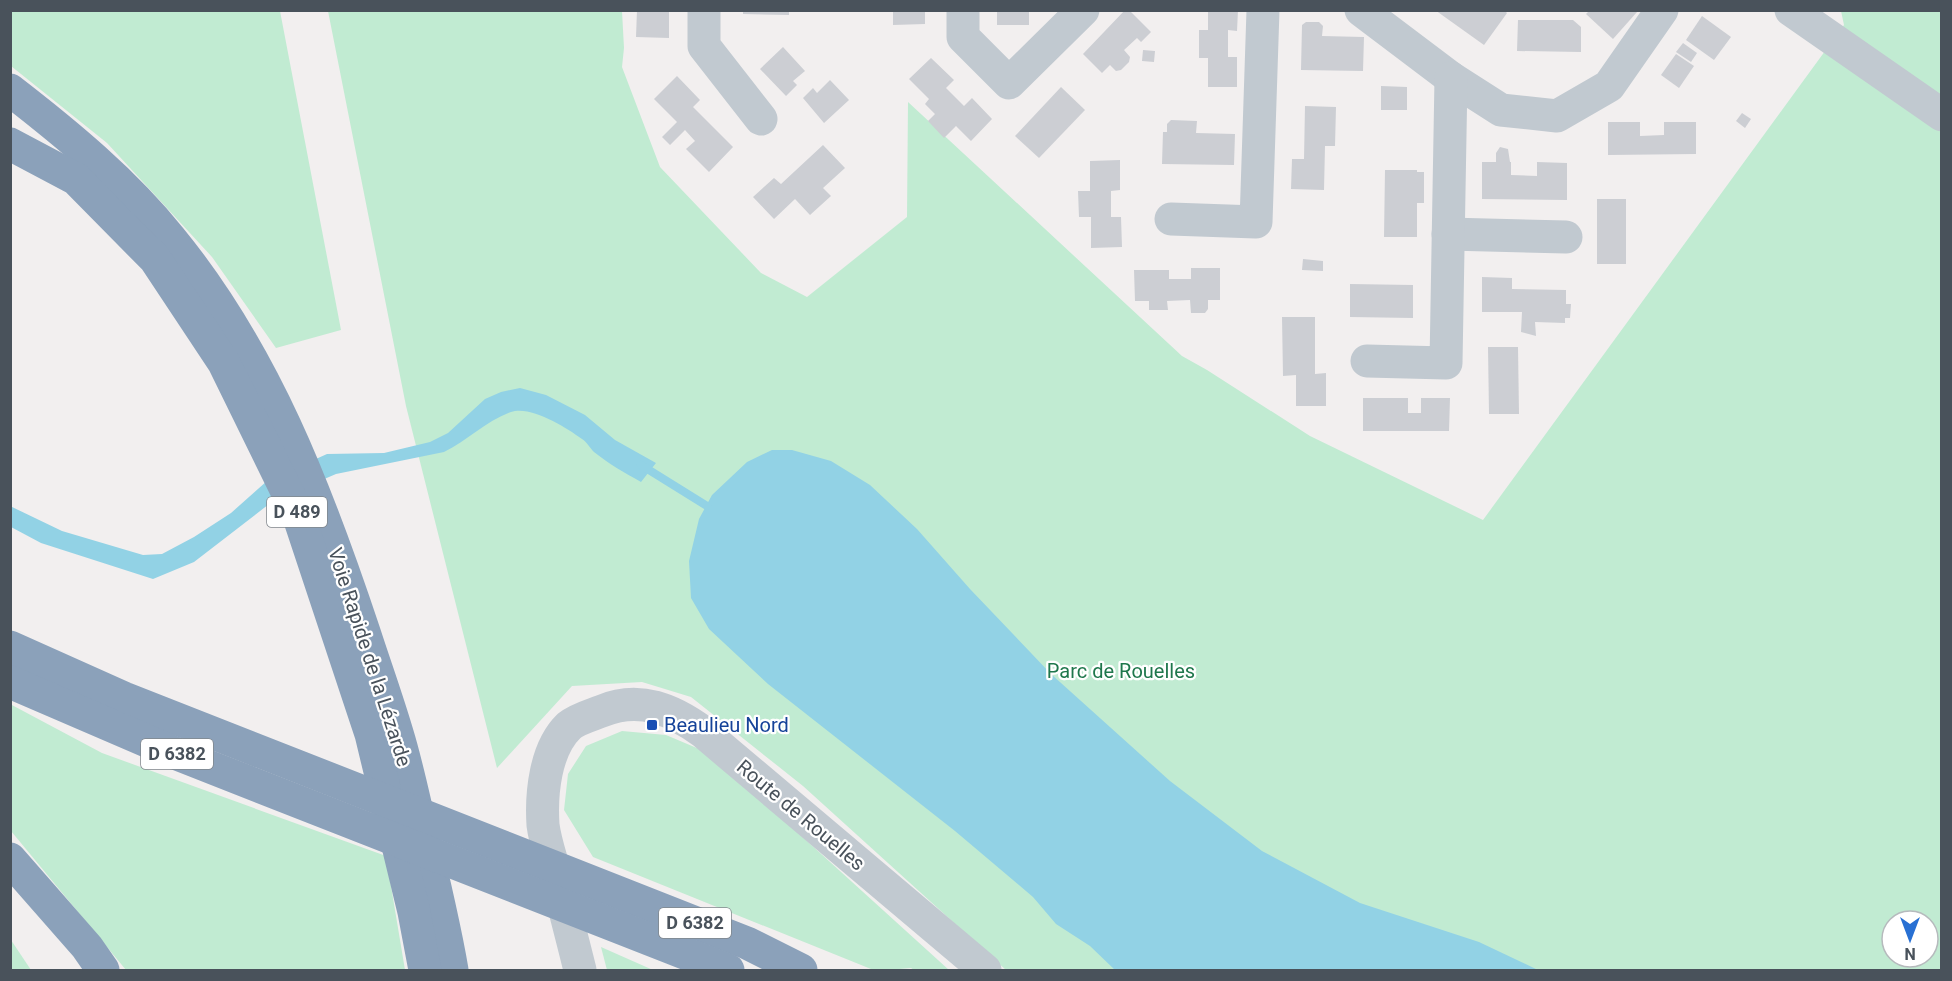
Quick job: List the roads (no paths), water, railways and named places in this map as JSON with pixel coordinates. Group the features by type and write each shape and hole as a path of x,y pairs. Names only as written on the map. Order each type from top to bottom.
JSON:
{"highway":[{"name":"Voie Rapide de la Lézarde","path":"10,90 51,122 118,183 170,238 222,310 268,388 305,468 340,561 398,736 442,910 452,970"},
{"name":"Voie Rapide de la Lézarde","path":"10,144 76,178 154,259 224,363 302,525 371,734 414,912 425,970"},
{"path":"10,629 124,698"},
{"name":"D 6382","path":"10,647 124,698 747,944 801,970"},
{"name":"D 6382","path":"10,682 177,754 728,970"},
{"path":"10,859 87,947 103,970"}],"street":[{"path":"704,10 704,46 760,119"},
{"path":"963,10 963,36 1009,83 1083,10"},
{"path":"1171,219 1256,222 1263,10"},
{"path":"1361,10 1451,78 1501,110 1557,116 1610,86 1662,10"},
{"path":"1791,10 1941,115"},
{"path":"1367,361 1446,363 1451,78"},
{"path":"1448,234 1566,237"},
{"name":"Route de Rouelles","path":"580,970 543,826 543,792 550,760 557,742 570,725 610,708 633,705 656,706 682,717 703,732 985,970"}],"water":[{"path":"520,388 546,395 585,415 615,440 656,463 641,482 605,460 584,440 558,423 538,414 511,412 493,420 444,452 336,474 273,501 194,562 153,579 41,543 11,527 10,506 62,531 143,555 162,554 231,513 267,481 327,454 384,453 430,442 448,433 485,399 501,392"},
{"path":"772,450 792,450 831,461 870,485 917,529 1051,674 1170,781 1262,851 1360,903 1479,942 1538,970 1115,970 1090,946 1056,924 1033,897 955,831 768,684 709,629 691,598 689,561 699,519 712,495 747,462"}],"waterway":[{"path":"641,465 707,506"}],"place":[{"name":"Beaulieu Nord","path":"652,725"}],"park label":[{"name":"Parc de Rouelles","path":"1121,671"}]}
